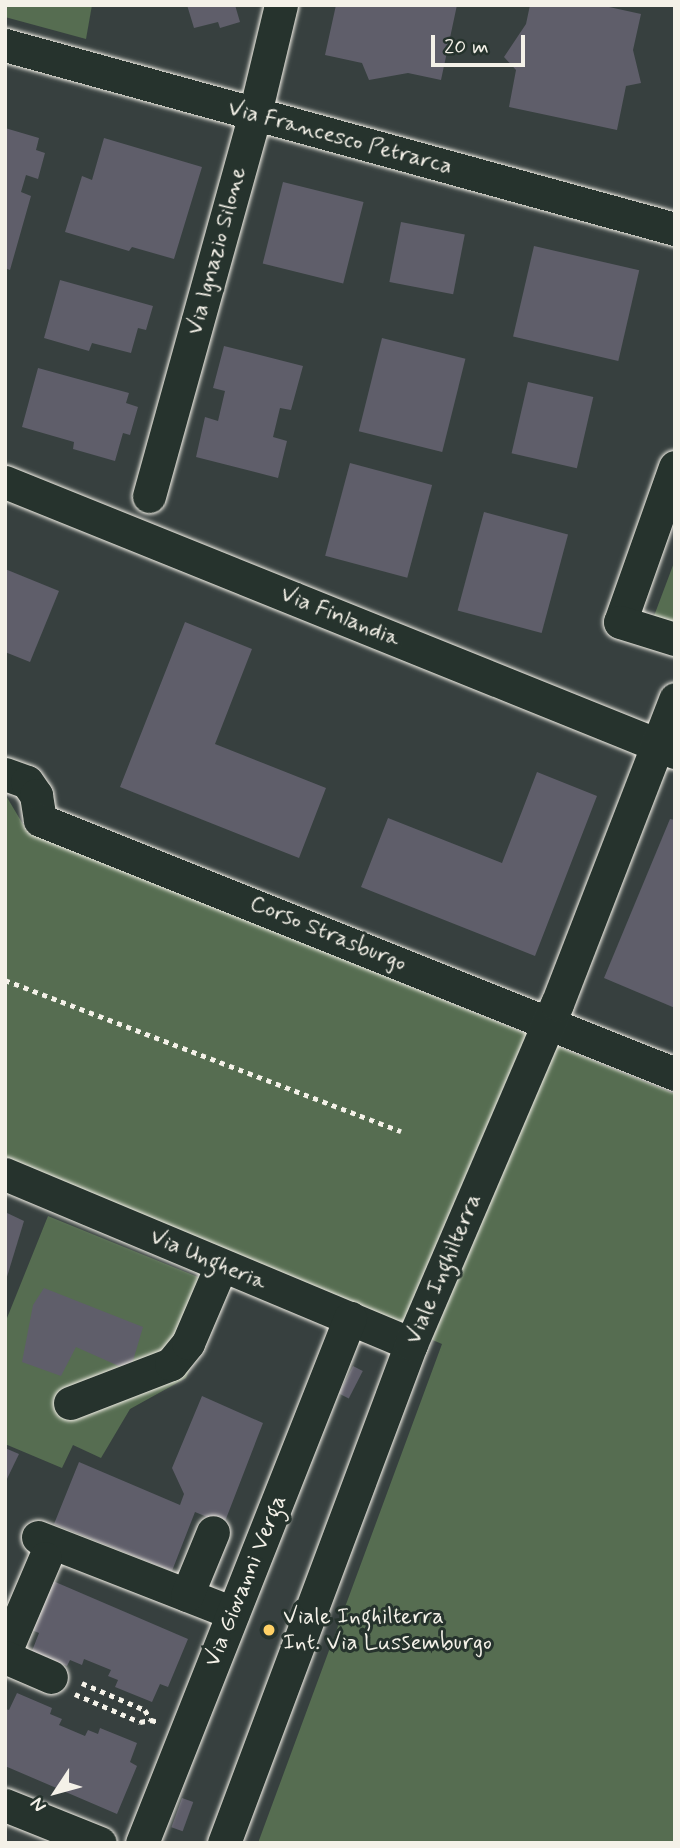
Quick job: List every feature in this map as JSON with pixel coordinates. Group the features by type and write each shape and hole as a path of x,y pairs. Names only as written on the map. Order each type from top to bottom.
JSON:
{"street":[{"name":"Via Ignazio Silone","path":"149,496 254,114 281,5"},
{"name":"Via Francesco Petrarca","path":"5,45 675,229"},
{"path":"675,467 620,622 675,639"},
{"name":"Via Finlandia","path":"5,482 666,748"},
{"name":"Viale Inghilterra","path":"223,1843 411,1344 666,748 675,699"},
{"name":"Corso Strasburgo","path":"5,774 27,782 36,795 40,820 675,1074"},
{"name":"Via Ungheria","path":"5,1174 411,1344"},
{"path":"70,1404 171,1364 188,1343 221,1266"},
{"name":"Via Giovanni Verga","path":"142,1843 350,1318"},
{"path":"187,1595 213,1532"},
{"path":"51,1677 5,1655 42,1548 187,1595 233,1613"},
{"path":"5,1805 100,1843"}],"path":[{"path":"5,979 401,1131"},
{"path":"140,1722 57,1686 51,1677 60,1673 145,1710 150,1720"}],"green space":[{"path":"5,5 92,5 86,39 5,17"},
{"path":"675,560 675,624 654,616"},
{"path":"5,794 27,831 675,1094 675,1843 258,1843 442,1344 5,1159"},
{"path":"48,1216 225,1288 186,1378 130,1409 101,1458 73,1445 62,1468 5,1444 5,1323"}],"building":[{"path":"187,5 235,5 240,22 220,28 218,22 194,28"},
{"path":"336,5 457,5 441,80 408,73 369,80 362,63 325,55"},
{"path":"530,5 600,5 641,14 633,50 641,83 626,86 617,130 509,107 516,70 504,57 526,24"},
{"path":"5,128 39,138 36,150 45,153 38,179 26,175 21,192 31,196 10,270 5,268"},
{"path":"104,138 202,167 174,259 132,247 129,251 65,232 82,176 92,180"},
{"path":"283,182 364,202 343,284 263,264"},
{"path":"401,222 465,234 453,294 389,282"},
{"path":"534,246 639,270 618,361 513,337"},
{"path":"60,280 153,306 146,330 138,328 131,353 92,343 89,351 44,338"},
{"path":"382,338 465,359 442,452 359,431"},
{"path":"224,346 303,366 291,410 280,408 273,437 287,441 278,478 196,457 205,417 218,421 225,391 213,388"},
{"path":"38,368 129,393 126,403 138,407 130,435 123,433 115,461 73,449 74,442 22,427"},
{"path":"528,382 593,397 577,468 512,453"},
{"path":"350,463 432,485 407,578 325,556"},
{"path":"484,512 568,535 542,633 458,611"},
{"path":"5,569 59,591 30,662 5,652"},
{"path":"185,622 252,649 215,744 326,788 299,858 120,787"},
{"path":"537,772 597,796 535,956 361,887 388,818 502,863"},
{"path":"670,819 675,820 675,1008 604,978"},
{"path":"5,1212 24,1221 6,1280 5,1280"},
{"path":"44,1288 143,1327 130,1371 76,1347 61,1376 22,1362 33,1305"},
{"path":"353,1366 363,1371 349,1399 339,1394"},
{"path":"202,1396 263,1423 224,1524 195,1512 172,1571 54,1524 79,1462 180,1505 184,1494 172,1468"},
{"path":"5,1448 19,1454 5,1483"},
{"path":"53,1581 188,1639 168,1687 160,1684 152,1702 115,1687 118,1680 108,1676 111,1670 84,1659 82,1665 70,1660 67,1666 32,1651 39,1633 32,1630"},
{"path":"17,1693 52,1708 50,1714 62,1719 59,1725 85,1736 88,1730 98,1734 100,1728 137,1743 130,1762 137,1766 117,1814 5,1766 5,1709 9,1710"},
{"path":"182,1798 193,1802 183,1831 171,1827"}],"place":[{"name":"Viale Inghilterra Int. Via Lussemburgo","path":"269,1630"}]}
